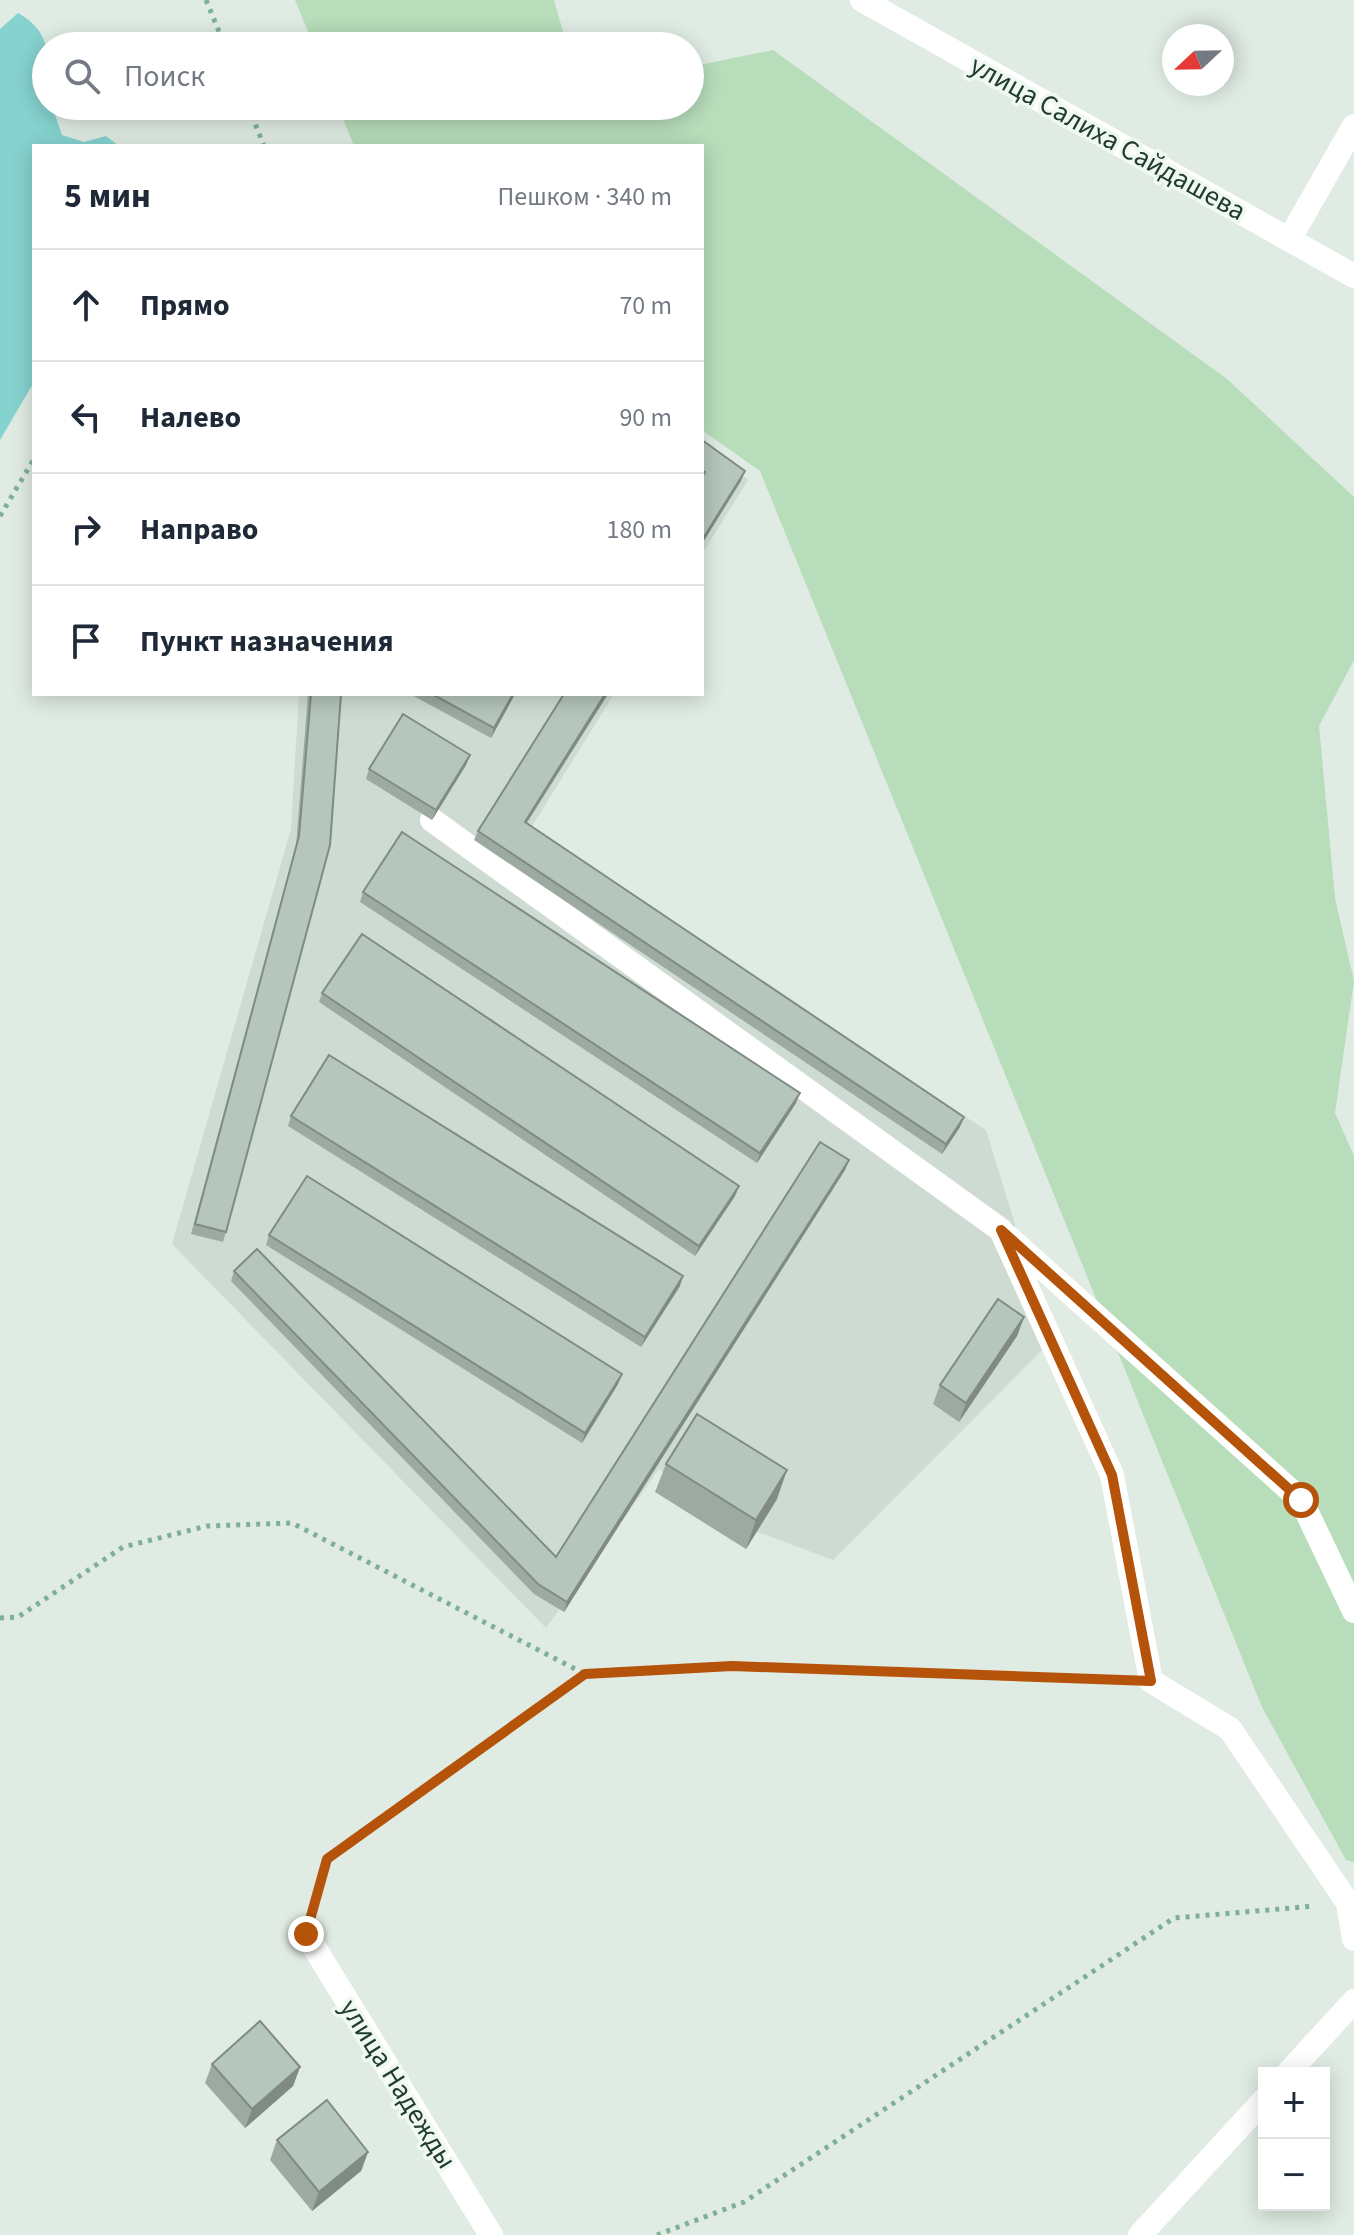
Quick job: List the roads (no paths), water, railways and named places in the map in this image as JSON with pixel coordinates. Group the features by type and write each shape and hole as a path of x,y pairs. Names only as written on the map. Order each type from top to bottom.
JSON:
{"street":[{"name":"улица Салиха Сайдашева","path":"862,0 1354,276"},
{"path":"1289,240 1354,126"},
{"path":"432,820 1001,1230 1301,1500 1354,1611"},
{"path":"1001,1230 1112,1475 1151,1681 1230,1729 1348,1903 1354,1939"},
{"name":"улица Надежды","path":"306,1934 491,2235"},
{"path":"1294,2067 1354,2001"},
{"path":"1140,2235 1258,2107"}],"water":[{"path":"18,13 40,32 32,32 32,120 57,120 62,135 84,142 106,136 116,144 32,144 32,385 0,440 0,29"}]}
